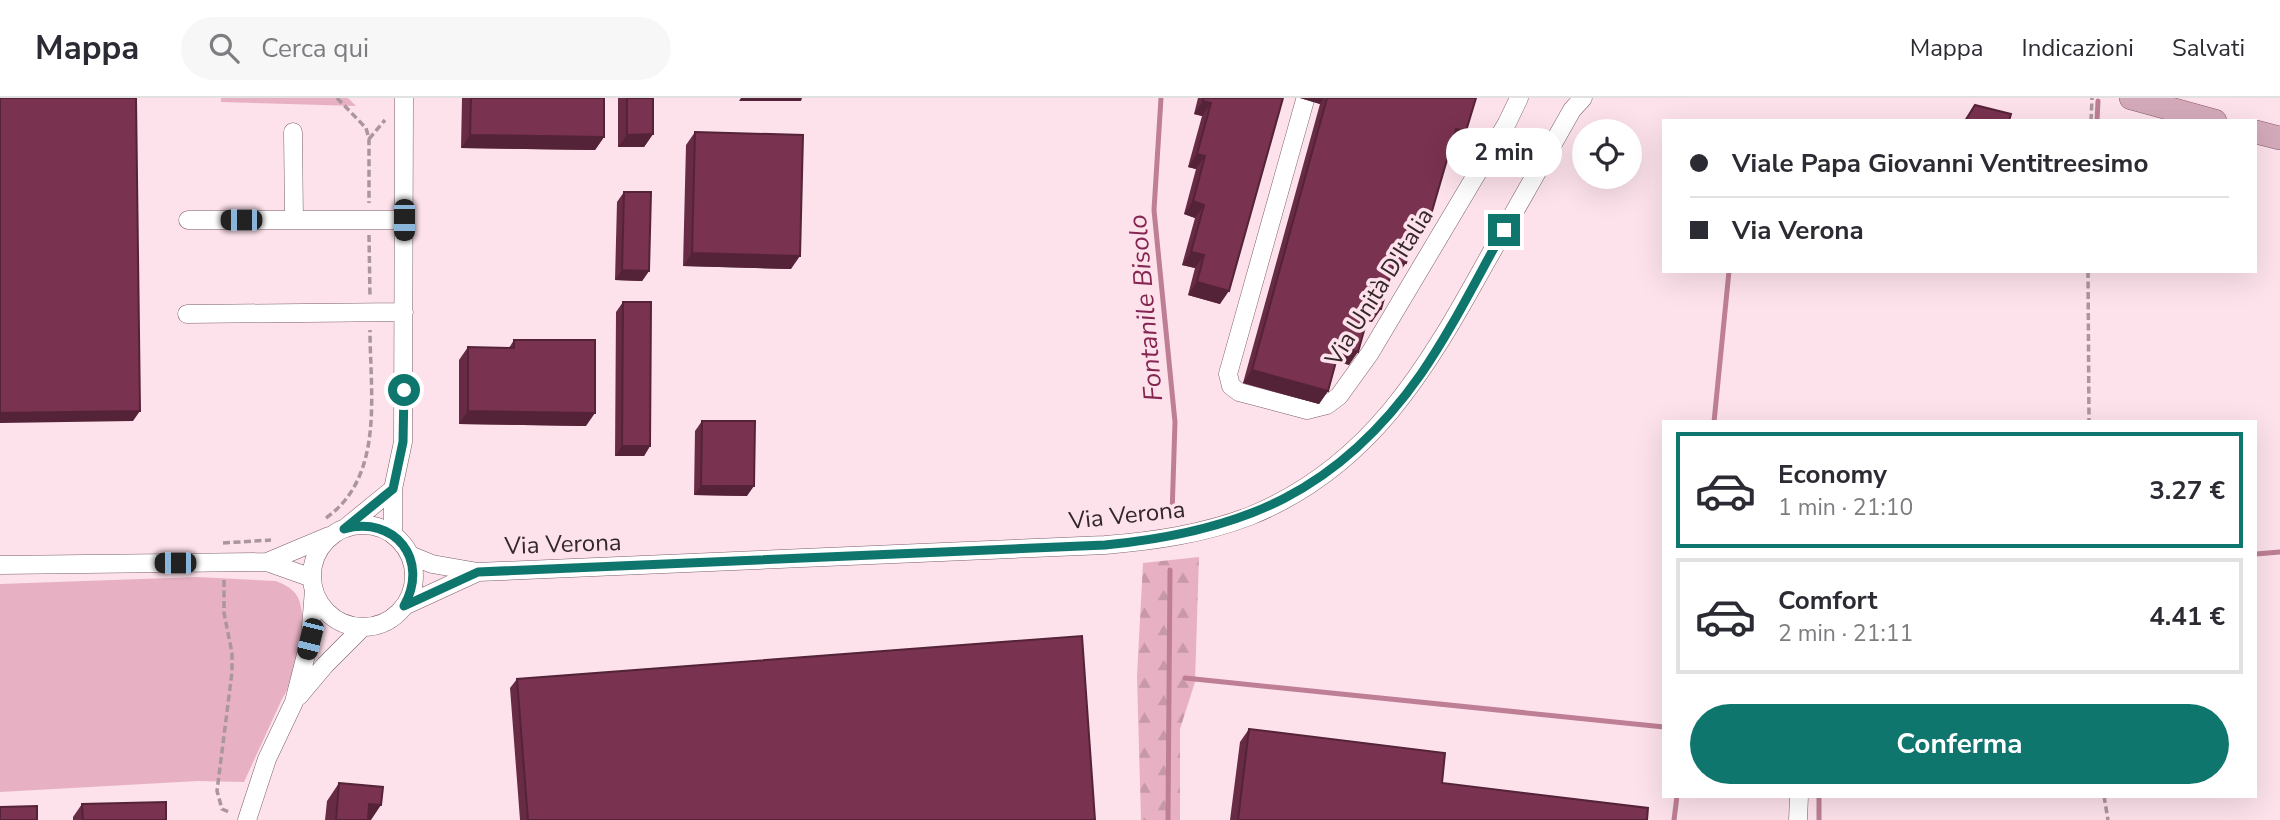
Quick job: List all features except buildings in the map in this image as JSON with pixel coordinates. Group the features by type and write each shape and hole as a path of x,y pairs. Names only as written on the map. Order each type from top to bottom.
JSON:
{"main road":[{"path":"2131,98 2208,119"},
{"path":"2257,132 2280,138"}],"street":[{"path":"393,535 393,489 403,442 404,98"},
{"name":"Via Unità D'Italia","path":"1305,100 1228,374 1231,386 1239,392 1307,410 1326,405 1339,396 1370,353 1507,123 1519,98"},
{"name":"Via Verona","path":"410,555 432,565 478,572 1105,545 1183,535 1250,515 1297,491 1350,454 1376,430 1404,397 1450,327 1576,102"},
{"path":"293,132 294,220"},
{"path":"188,220 404,220"},
{"path":"187,314 404,312"},
{"path":"267,562 333,528 393,489"},
{"path":"0,565 267,562 313,584 322,605 333,617 347,624 363,627 386,621 404,606 411,595 414,568 410,555 393,535 370,526 333,528"},
{"path":"247,820 267,759 295,702 310,639 314,562 333,528"},
{"name":"Via Verona","path":"404,606 478,572"},
{"path":"295,702 363,627"},
{"path":"1798,820 1799,798"}],"path":[{"path":"333,528 331,514 354,488 364,468 369,446 369,139 366,128 337,98"},
{"path":"2091,119 2092,98"},
{"path":"369,139 385,122 385,110"},
{"path":"2088,273 2089,420"},
{"path":"212,543 273,540"},
{"path":"225,543 224,613 232,653 232,672 217,791 222,809 247,820"},
{"path":"2105,798 2108,820"}],"green space":[{"path":"221,98 348,98 356,106 221,102"},
{"path":"1199,557 1195,682 1180,729 1180,820 1141,820 1137,676 1143,563"},
{"path":"197,577 276,581 293,591 300,603 302,630 297,662 287,690 244,782 198,781 0,792 0,584"}],"waterway":[{"name":"Fontanile Bisolo","path":"1161,98 1154,210 1175,422 1172,515"},
{"path":"2097,119 2098,101"},
{"path":"1714,420 1729,273"},
{"path":"2257,554 2280,552"},
{"name":"Fontanile Bisolo","path":"1168,820 1170,570"},
{"path":"1185,678 1662,727"},
{"path":"1674,820 1677,798"},
{"path":"1819,798 1819,820"}],"route":[{"path":"404,390 403,442 393,489 344,529 357,525 382,529 403,544 414,568 411,595 404,606 478,572 1105,545 1161,539 1203,531 1260,511 1313,481 1367,439 1404,397 1426,366 1504,230"}]}
